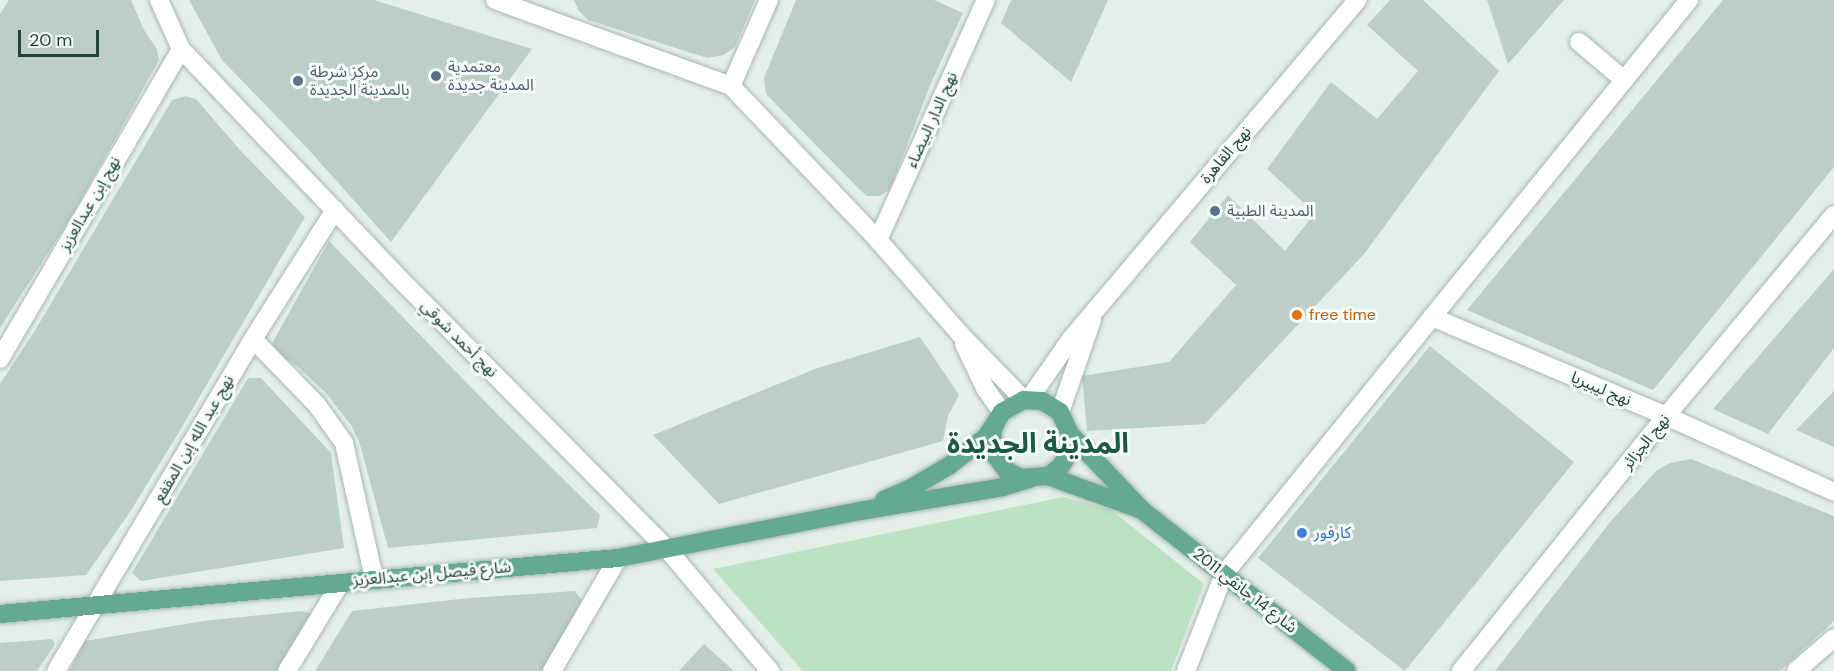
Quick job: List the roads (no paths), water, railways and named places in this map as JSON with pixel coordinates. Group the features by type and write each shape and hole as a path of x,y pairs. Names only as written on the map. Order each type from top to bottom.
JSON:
{"main road":[{"path":"860,511 912,488 950,465 986,437 999,417 1027,400 1042,401 1060,412 1070,434 1143,511"},
{"path":"999,417 992,443 999,463 1021,478 1039,477 1143,511"},
{"path":"860,511 1003,487 1039,477 1061,466 1067,456 1070,434"},
{"name":"شارع فيصل إبن عبدالعزيز","path":"0,614 340,584 374,578 618,558 860,511"},
{"name":"شارع 14 جانفي 2011","path":"1143,511 1347,671"}],"street":[{"name":"نهج أحمد شوقي","path":"159,0 181,48 395,274 667,549 770,671"},
{"path":"495,0 546,8 731,86 878,240 960,334 1027,400"},
{"path":"731,86 769,0"},
{"name":"نهج الدار البيضاء","path":"878,240 986,0"},
{"name":"نهج القاهرة","path":"1027,400 1096,309 1357,0"},
{"path":"1186,671 1224,574 1689,0"},
{"path":"1579,42 1624,80"},
{"name":"نهج إبن عبدالعزيز","path":"0,359 181,48"},
{"name":"نهج عبد الله إبن المقفع","path":"57,671 253,339 335,210"},
{"name":"نهج الجزائر","path":"1461,671 1666,416 1834,215"},
{"path":"1060,412 1096,309"},
{"name":"نهج ليبيريا","path":"1432,317 1666,416 1834,492"},
{"path":"960,334 999,417"},
{"path":"253,339 317,405 344,443 374,578"},
{"path":"552,671 618,558"},
{"path":"287,671 340,584"},
{"path":"1796,671 1834,638"}],"place":[{"name":"معتمدية المدينة جديدة","path":"436,76"},
{"name":"مركز شرطة بالمدينة الجديدة","path":"298,81"},
{"name":"المدينة الطبية","path":"1215,211"},
{"name":"free time","path":"1297,315"},
{"name":"كارفور","path":"1302,533"}],"district":[{"name":"المدينة الجديدة","path":"1038,444"}]}
